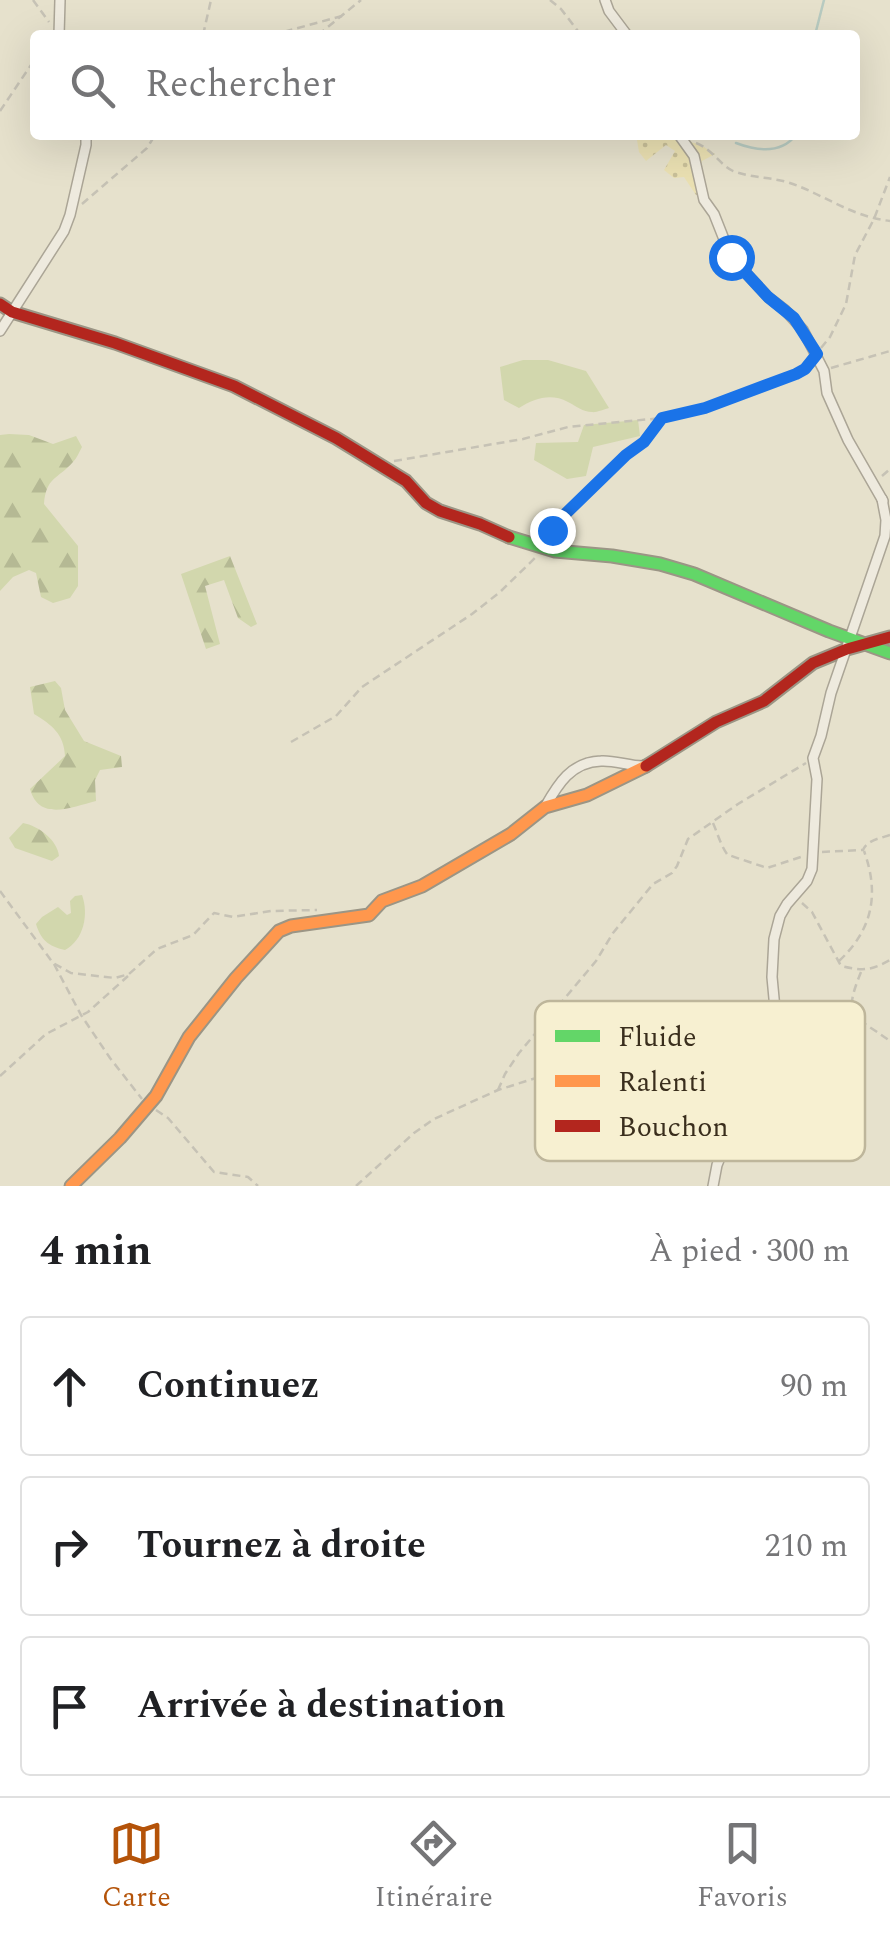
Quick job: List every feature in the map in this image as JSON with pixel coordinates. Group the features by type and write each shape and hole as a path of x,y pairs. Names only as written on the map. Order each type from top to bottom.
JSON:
{"street":[{"path":"56,30 60,0"},
{"path":"605,0 623,30"},
{"path":"0,331 64,231 86,140"},
{"path":"683,140 694,156 704,200 714,214 731,257 794,318 817,354 827,393 848,440 890,512"},
{"path":"0,304 12,312 115,342 234,386 336,438 406,481 440,511 544,548 660,564 694,574 849,644"},
{"path":"774,1001 774,939 780,916 812,869 817,779 813,758 885,536 882,499"},
{"path":"545,807 587,795 646,766 716,722 764,701 813,663 849,644 868,644 890,637"},
{"path":"868,644 890,652"},
{"path":"71,1186 156,1096 189,1037 279,931 369,915 382,901 422,886 511,834 545,807 566,774 586,764 602,761 646,766"},
{"path":"712,1186 718,1161"}],"path":[{"path":"33,0 55,30"},
{"path":"204,30 211,0"},
{"path":"324,30 361,0"},
{"path":"550,0 578,30"},
{"path":"290,30 342,16"},
{"path":"0,111 30,66"},
{"path":"70,215 153,140"},
{"path":"687,140 706,147 728,169 793,184 848,211 890,221"},
{"path":"373,461 402,461 568,427 662,418 705,408 796,374 805,369 830,337 846,304 855,255 890,177"},
{"path":"824,370 890,352"},
{"path":"291,742 336,716 362,687 500,592 551,542 556,523 644,442 662,418"},
{"path":"873,483 890,469"},
{"path":"563,1001 653,884 672,873 688,839 813,758"},
{"path":"712,821 728,856 748,859 766,868 813,854 863,850"},
{"path":"839,962 854,946 873,904 865,845 890,835"},
{"path":"0,891 54,963 81,1015 138,1096 168,1118 214,1172 248,1177 258,1186"},
{"path":"796,894 812,912 841,966 861,971 890,960"},
{"path":"0,1076 46,1034 107,996 157,949 192,935 214,913 233,918 252,912 318,910"},
{"path":"54,963 71,972 115,978 129,974"},
{"path":"850,1001 861,971"},
{"path":"865,1023 890,1041"},
{"path":"498,1090 535,1034"},
{"path":"356,1186 434,1119 535,1078"}],"green space":[{"path":"523,360 548,360 586,371 609,408 589,412 549,397 519,408 504,400 500,367"},
{"path":"638,420 640,436 593,447 586,476 567,479 534,460 536,443 578,442 584,425"},
{"path":"0,435 29,435 53,444 76,436 82,447 50,483 44,504 78,546 78,586 70,598 53,603 41,597 36,573 29,570 13,577 0,591"},
{"path":"230,556 257,624 251,627 238,618 224,580 205,586 220,644 206,649 181,574"},
{"path":"55,681 61,688 65,710 84,741 121,756 122,767 100,770 95,780 96,801 57,810 41,806 30,789 65,756 56,731 34,714 30,687"},
{"path":"23,823 46,835 59,856 52,861 15,848 9,838"},
{"path":"82,895 85,918 77,940 65,950 50,944 36,924 58,907 67,915 71,913 70,901"}],"sand":[{"path":"637,140 684,140 715,154 702,161 700,168 705,195 696,195 684,177 674,178 664,170 675,151 666,145 646,161"}],"waterway":[{"path":"816,30 824,0"},
{"path":"736,143 768,149 791,140"}],"traffic: fast":[{"path":"509,537 555,551 612,556 694,574 890,653"}],"traffic: slow":[{"path":"71,1186 156,1096 189,1037 279,931 369,915 382,901 422,886 511,834 545,807 587,795 646,766"}],"traffic: jam":[{"path":"0,304 12,312 115,343 234,386 336,438 406,481 426,503 440,511 509,537"},
{"path":"646,766 716,722 764,701 813,663 890,637"}],"route":[{"path":"552,530 626,455 644,442 662,418 705,408 796,374 817,354 794,318 731,257"}]}
